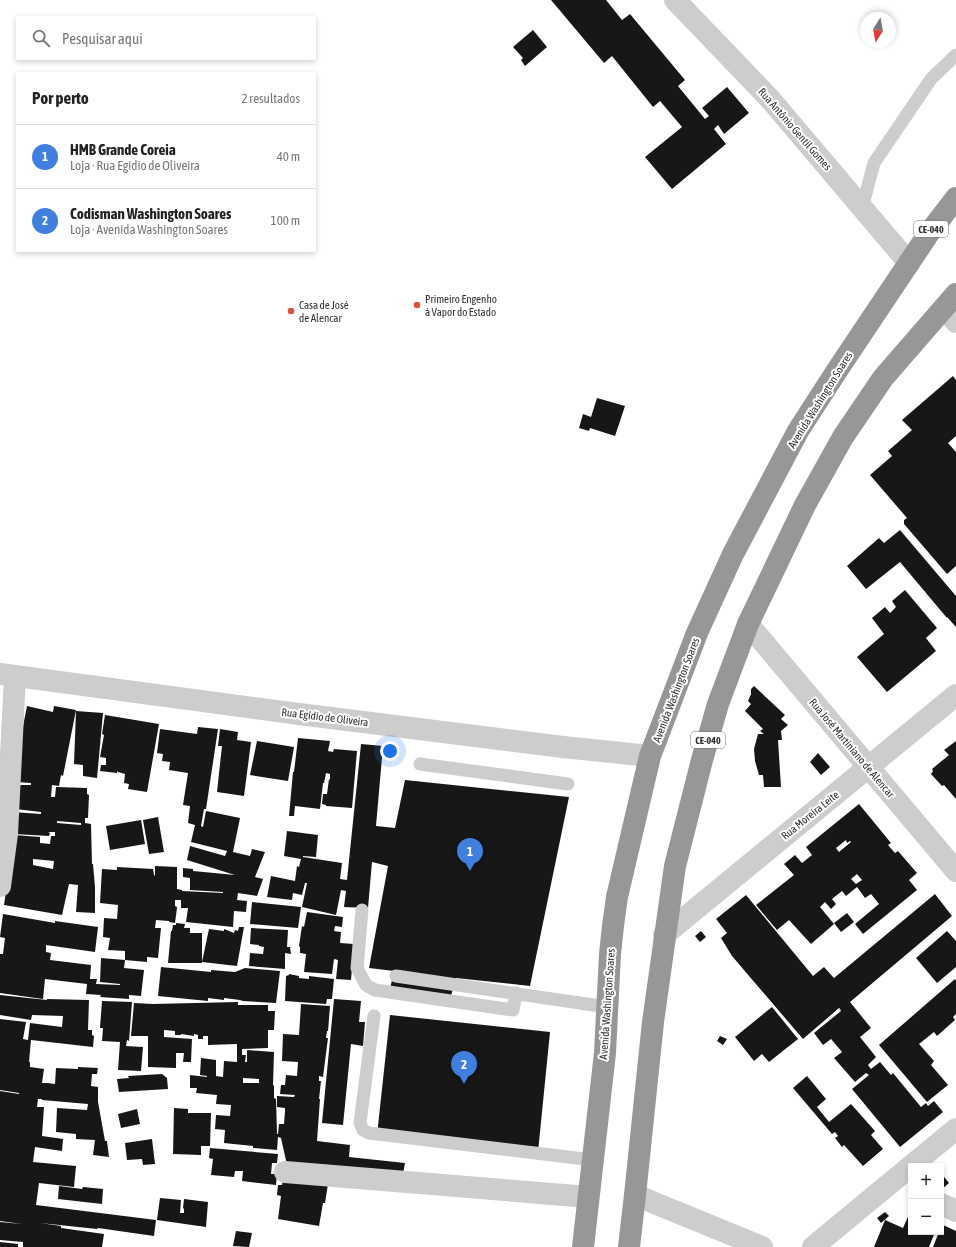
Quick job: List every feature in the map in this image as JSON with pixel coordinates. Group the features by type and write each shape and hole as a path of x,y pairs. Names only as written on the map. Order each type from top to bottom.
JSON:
{"highway":[{"name":"Avenida Washington Soares","path":"583,1247 605,1052 610,954 617,897 650,756 697,633 733,554 798,431 928,233 956,198"},
{"path":"909,263 956,221"},
{"name":"CE-040","path":"629,1247 653,1022 664,935 675,866 718,704 748,624 805,505 843,437 883,378 953,308"}],"street":[{"name":"Rua Antônio Gentil Gomes","path":"675,0 770,99 909,263"},
{"name":"Rua José Martiniano de Alencar","path":"748,624 956,871"},
{"name":"Rua Egídio de Oliveira","path":"7,675 299,714 556,746 650,756"},
{"path":"0,886 7,834 7,675"},
{"name":"Rua Moreira Leite","path":"664,935 956,695"},
{"path":"921,1163 956,1129"},
{"path":"285,1172 588,1197"},
{"path":"813,1247 908,1175"},
{"path":"635,1195 762,1247"},
{"path":"944,1205 956,1211"}],"lane":[{"path":"862,208 874,163 931,78 956,55"},
{"path":"420,764 568,784"},
{"path":"362,910 357,968 366,985 375,990 513,1010 516,993"},
{"path":"396,976 607,1007"},
{"path":"374,1016 360,1122 363,1130 369,1132 592,1160"}],"building":[{"path":"551,0 606,0 622,20 630,14 685,80 678,86 705,119 709,116 702,108 727,87 749,113 724,134 718,125 714,129 726,144 672,189 645,157 682,127 660,101 653,107 612,56 604,63"},
{"path":"533,30 547,47 525,66 521,60 523,58 513,47"},
{"path":"953,376 956,380 956,436 948,443 956,452 956,566 947,574 904,524 904,520 907,518 870,475 892,456 888,451 912,430 902,420"},
{"path":"597,398 625,406 615,436 590,428 589,431 579,428 583,414 591,417"},
{"path":"900,530 956,596 956,627 900,562 866,589 847,566 879,538 884,543"},
{"path":"905,590 937,628 926,638 936,651 887,692 857,657 884,634 872,618 885,607 890,613 896,607 892,601"},
{"path":"754,686 785,715 781,719 788,725 781,731 782,740 778,740 781,787 764,787 763,775 759,775 755,761 754,749 758,734 764,734 760,731 763,729 745,711 751,704 748,701 751,694 751,689"},
{"path":"27,706 53,712 54,706 76,710 63,776 61,775 59,786 52,785 51,797 55,797 56,787 87,788 87,794 89,795 88,818 85,818 85,823 91,824 95,913 76,912 78,885 69,884 62,915 4,905 14,835 40,837 40,843 50,844 51,836 55,836 55,832 48,832 50,833 49,836 14,834 13,812 41,814 41,812 15,809 17,785 31,785 31,783 16,782 17,757","holes":["57,821 81,823 81,825 57,823","33,859 54,861 53,869 33,865"]},
{"path":"76,711 103,713 97,778 83,776 83,765 74,764"},
{"path":"105,715 159,724 147,792 128,789 129,784 124,783 125,774 118,772 118,770 117,773 100,771 101,765 106,765 106,758 100,757 104,735 102,734"},
{"path":"198,727 218,729 206,809 204,809 201,826 203,827 206,811 240,818 233,852 250,856 252,849 265,852 255,877 263,879 257,896 238,893 237,900 247,901 246,912 234,911 233,927 186,922 188,908 181,908 181,900 175,900 175,906 177,908 175,923 156,920 155,928 161,928 158,958 147,957 147,962 125,960 125,951 108,950 110,938 103,937 104,918 117,919 118,905 100,903 102,869 117,870 117,867 153,869 155,876 155,866 177,867 177,889 182,891 223,893 190,890 190,878 183,877 183,868 193,869 193,871 235,875 187,860 190,846 225,856 227,851 191,842 195,825 188,823 190,806 183,805 188,773 169,770 170,762 162,761 163,754 157,753 160,729 197,734"},
{"path":"220,729 238,732 237,740 251,742 244,796 217,792 222,746 218,746"},
{"path":"298,738 330,741 328,751 333,752 334,749 357,751 352,808 326,806 322,804 323,794 327,794 329,779 330,780 330,774 326,773 323,783 320,809 295,806 294,816 289,816"},
{"path":"257,741 294,747 288,781 250,775"},
{"path":"956,741 956,799 944,785 942,786 931,774 933,771 932,769 949,755 944,750"},
{"path":"361,744 383,746 376,826 395,828 405,780 569,797 530,986 456,978 451,996 390,989 394,971 369,968 388,866 372,862 368,908 344,907 346,891 341,890 336,915 302,907 307,883 305,883 302,895 293,893 292,900 267,897 271,876 295,881 297,866 299,867 301,859 284,856 287,831 318,835 316,857 303,857 342,863 340,879 347,880"},
{"path":"818,753 830,767 821,775 810,762"},
{"path":"859,804 891,843 888,845 895,853 898,851 917,873 909,880 917,890 863,934 855,924 879,904 871,894 865,898 857,887 846,896 842,891 832,899 836,904 831,909 825,902 820,907 834,924 811,944 789,920 777,930 756,905 794,875 784,864 795,855 802,863 812,855 806,847","holes":["846,840 847,843 850,841 851,842 839,852 836,848","857,874 862,880 856,884 851,879"]},
{"path":"158,817 164,852 149,854 143,820"},
{"path":"141,820 145,844 110,850 106,826"},
{"path":"935,894 952,916 850,1002 871,1028 860,1037 876,1057 868,1065 871,1069 880,1062 891,1075 893,1073 921,1107 926,1103 928,1106 934,1101 943,1112 900,1147 852,1089 869,1075 866,1073 855,1082 834,1058 842,1052 831,1039 823,1045 814,1033 841,1011 840,1009 839,1008 803,1039 732,956 721,938 727,933 716,919 746,895 813,976 824,967 834,978"},
{"path":"252,902 301,907 298,928 250,924"},
{"path":"307,912 343,917 342,927 335,926 334,931 341,932 340,943 354,944 351,980 336,979 338,960 334,959 332,974 304,972 306,954 300,953 299,946 302,926 304,927"},
{"path":"847,913 854,922 841,932 834,923"},
{"path":"3,914 55,923 55,921 98,927 95,952 46,945 46,952 51,953 50,960 91,965 90,979 97,979 96,984 120,985 100,982 101,958 125,960 124,968 144,970 141,996 129,995 129,999 100,997 101,995 86,994 87,984 45,979 43,999 0,993 0,954 3,954 5,938 0,937"},
{"path":"176,923 185,924 184,928 190,928 190,933 202,933 202,963 168,963 171,931 173,925 176,925"},
{"path":"239,927 244,927 237,966 202,962 209,929 224,931 224,929 234,933 235,930 238,931"},
{"path":"251,928 288,930 287,947 290,947 291,954 285,953 285,969 249,966 250,953 263,954 264,947 250,944"},
{"path":"701,931 706,937 700,942 695,936"},
{"path":"947,931 956,941 956,967 937,983 916,958"},
{"path":"161,967 211,972 211,970 235,972 245,968 280,971 276,1003 224,998 224,1000 208,998 208,1001 158,996"},
{"path":"289,974 299,976 299,978 309,979 309,976 334,979 332,999 327,999 326,1004 285,1001 286,976"},
{"path":"955,979 956,1014 953,1017 955,1020 937,1036 934,1032 919,1044 934,1061 931,1065 948,1085 927,1102 879,1045"},
{"path":"0,995 47,1000 89,1000 88,1030 92,1030 92,1035 94,1036 93,1047 31,1040 29,1062 30,1067 44,1069 42,1083 55,1084 56,1068 98,1068 97,1074 92,1074 91,1086 98,1087 98,1102 109,1157 93,1155 95,1140 76,1139 76,1134 56,1132 57,1108 87,1110 88,1104 38,1099 37,1107 44,1107 42,1136 63,1139 62,1151 35,1147 33,1162 76,1166 74,1187 39,1183 36,1205 156,1220 154,1236 98,1228 40,1223 61,1226 61,1228 104,1234 102,1247 23,1247 23,1242 0,1240 0,1222 22,1224 0,1221 0,1091 19,1093 0,1090 0,1019 26,1022 23,1039 28,1040 30,1023 62,1027 63,1016 32,1015 31,1020 0,1015"},
{"path":"334,999 361,1001 359,1022 365,1022 363,1046 351,1044 343,1125 322,1123"},
{"path":"102,1001 132,1002 129,1041 127,1040 126,1046 143,1047 141,1071 118,1070 120,1042 102,1041 103,1028 100,1028"},
{"path":"238,1002 238,1005 268,1005 268,1011 275,1011 274,1030 268,1030 268,1048 242,1049 242,1055 246,1055 245,1062 247,1062 247,1050 274,1052 273,1085 274,1098 276,1099 277,1134 279,1124 284,1124 285,1108 277,1107 277,1096 294,1097 295,1095 280,1094 281,1085 285,1085 286,1075 297,1076 298,1062 282,1061 283,1034 299,1035 301,1004 330,1006 323,1077 319,1076 319,1081 321,1081 317,1141 350,1145 349,1157 405,1163 403,1174 287,1165 281,1138 278,1137 277,1150 224,1143 225,1130 215,1129 216,1115 230,1116 231,1105 216,1104 217,1095 196,1093 197,1088 190,1088 190,1075 207,1077 200,1075 201,1058 216,1060 216,1076 223,1077 224,1061 237,1062 237,1044 208,1045 208,1036 203,1036 203,1039 198,1039 198,1035 175,1035 175,1031 164,1030 164,1037 192,1039 191,1062 183,1062 184,1053 176,1053 176,1068 148,1067 148,1036 131,1036 134,1003","holes":["243,1078 259,1079 259,1083 243,1083"]},
{"path":"772,1007 798,1039 769,1062 762,1054 754,1061 735,1037"},
{"path":"390,1015 550,1032 538,1152 377,1135"},
{"path":"720,1036 727,1039 723,1045 717,1041"},
{"path":"162,1074 167,1078 168,1089 119,1092 117,1079 129,1078 128,1076"},
{"path":"807,1076 826,1099 817,1107 829,1122 851,1104 875,1131 871,1135 883,1149 863,1166 844,1145 842,1147 835,1138 838,1136 835,1132 832,1134 793,1088"},
{"path":"174,1108 188,1109 188,1113 211,1113 210,1146 201,1146 201,1155 173,1154"},
{"path":"137,1109 140,1124 121,1128 118,1114"},
{"path":"152,1139 155,1164 143,1165 142,1159 127,1160 125,1143"},
{"path":"210,1148 278,1154 277,1163 272,1163 271,1174 277,1174 276,1185 242,1181 243,1171 235,1171 234,1177 211,1175 213,1159 209,1158"},
{"path":"284,1175 329,1178 319,1226 278,1219 281,1196 277,1195 278,1185 282,1185"},
{"path":"944,1177 949,1183 944,1187"},
{"path":"59,1186 82,1189 83,1187 103,1189 102,1204 58,1199"},
{"path":"160,1198 181,1200 180,1213 184,1213 184,1199 208,1202 206,1227 157,1220"},
{"path":"885,1212 889,1216 881,1223 877,1218"},
{"path":"908,1217 908,1235 934,1235 929,1247 874,1247 885,1220 903,1228"},
{"path":"944,1225 956,1231 956,1247 933,1247 938,1235 944,1235"},
{"path":"236,1231 252,1233 249,1247 233,1246"},
{"path":"0,1242 18,1244 18,1247 0,1247"}],"place":[{"name":"Primeiro Engenho à Vapor do Estado","path":"417,305"},
{"name":"Casa de José de Alencar","path":"291,311"},
{"name":"HMB Grande Coreia","path":"470,871"},
{"name":"Codisman Washington Soares","path":"464,1084"}]}
